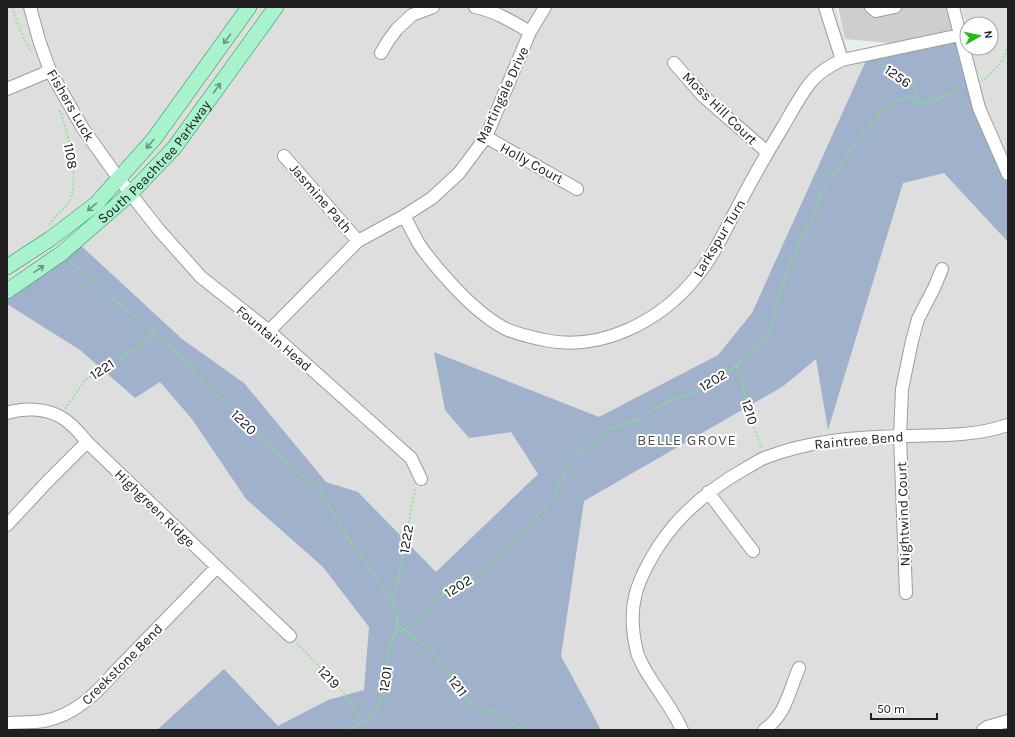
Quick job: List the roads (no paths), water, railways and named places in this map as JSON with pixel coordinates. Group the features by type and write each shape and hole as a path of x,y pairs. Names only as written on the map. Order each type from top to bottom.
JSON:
{"main road":[{"name":"South Peachtree Parkway","path":"7,267 50,239 96,204 154,139 249,7"},
{"name":"South Peachtree Parkway","path":"7,291 62,253 130,194 174,148 276,7"}],"street":[{"name":"Fishers Luck","path":"30,7 39,40 50,71 82,128 130,194"},
{"path":"381,53 397,29 412,15 434,7"},
{"path":"475,7 507,19 530,32"},
{"name":"Martingale Drive","path":"269,331 358,240 404,216 432,198 459,172 486,137 530,32 545,7"},
{"path":"825,7 842,60"},
{"path":"871,7 876,12 895,7"},
{"path":"953,7 959,31"},
{"name":"Larkspur Turn","path":"404,216 431,260 458,290 474,306 494,322 506,329 535,338 562,342 603,338 624,332 642,323 668,306 693,281 704,267 767,152 811,82 822,72 842,60 959,35"},
{"path":"965,56 979,108 1008,174"},
{"name":"Moss Hill Court","path":"674,63 703,96 767,152"},
{"path":"7,89 50,71"},
{"name":"Holly Court","path":"486,137 577,189"},
{"name":"Jasmine Path","path":"284,156 358,240"},
{"name":"Fountain Head","path":"130,194 159,230 201,277 269,331 411,458 421,479"},
{"name":"Nightwind Court","path":"906,593 900,436 902,389 918,319 942,269"},
{"name":"Highgreen Ridge","path":"7,413 15,410 36,409 60,416 78,431 87,442 290,636"},
{"name":"Raintree Bend","path":"682,730 671,709 650,680 637,654 632,610 635,594 640,580 651,558 684,514 708,492 736,474 766,457 795,448 839,439 940,436 972,433 1008,425"},
{"path":"7,525 48,480 87,442"},
{"path":"708,492 753,551"},
{"name":"Creekstone Bend","path":"7,723 45,721 64,715 82,704 106,682 217,567"},
{"path":"764,730 777,719 784,707 799,668"},
{"path":"983,730 1008,721"}],"district":[{"name":"BELLE GROVE","path":"687,440"}]}
